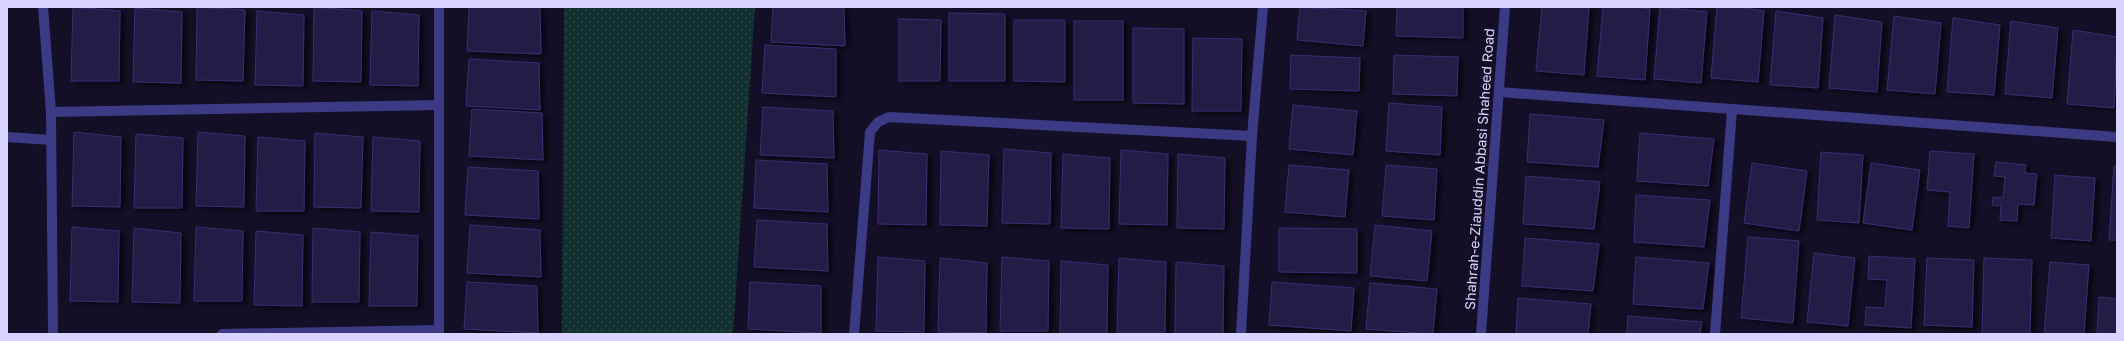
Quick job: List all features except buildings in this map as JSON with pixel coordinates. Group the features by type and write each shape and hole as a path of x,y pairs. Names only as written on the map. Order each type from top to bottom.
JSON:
{"street":[{"path":"43,7 51,112 53,334"},
{"path":"222,334 439,332 439,7"},
{"path":"1241,334 1252,136 1263,7"},
{"name":"Shahrah-e-Ziauddin Abbasi Shaheed Road","path":"1481,334 1504,7"},
{"path":"1499,92 2117,137"},
{"path":"51,112 439,105"},
{"path":"1715,334 1732,110"},
{"path":"854,334 870,132 878,122 889,117 1252,136"},
{"path":"7,137 51,140"}],"green space":[{"path":"564,7 755,7 733,334 562,334"}]}
